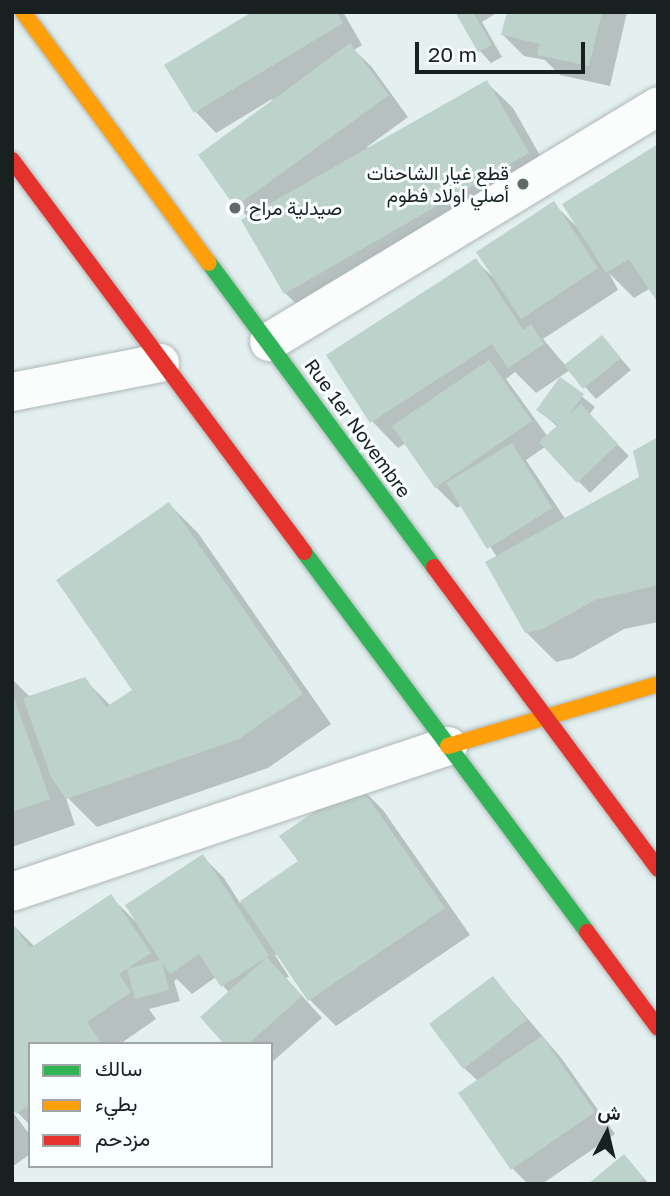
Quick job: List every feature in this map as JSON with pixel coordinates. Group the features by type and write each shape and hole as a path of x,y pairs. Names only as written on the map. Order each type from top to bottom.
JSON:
{"main road":[{"name":"Rue 1er Novembre","path":"23,12 658,869"},
{"path":"12,160 160,363 658,1028"},
{"path":"448,746 658,684"}],"street":[{"path":"269,342 658,106"},
{"path":"12,392 160,363"},
{"path":"12,892 448,746"}],"building":[{"path":"252,12 336,12 343,23 194,113 164,65"},
{"path":"455,12 473,12 492,45 478,52"},
{"path":"507,12 602,12 589,66 537,55 540,44 501,35"},
{"path":"350,43 389,95 235,207 198,155"},
{"path":"487,80 529,153 284,294 241,220"},
{"path":"658,144 658,303 629,259 606,273 562,204"},
{"path":"554,201 598,268 521,319 476,252"},
{"path":"476,258 523,330 531,324 544,344 508,368 492,344 370,423 326,355"},
{"path":"602,335 621,358 583,389 564,365"},
{"path":"489,360 532,421 435,488 392,426"},
{"path":"560,377 584,394 569,415 581,404 618,444 577,483 539,442 558,425 536,410"},
{"path":"658,437 658,585 595,600 543,629 525,633 485,562 639,477 633,451"},
{"path":"512,443 552,508 487,549 446,483"},
{"path":"169,502 303,694 239,739 66,799 51,777 23,698 85,677 106,707 132,690 56,580"},
{"path":"12,692 50,799 12,812"},
{"path":"357,782 445,908 308,1001 240,901 298,861 279,836"},
{"path":"203,854 269,955 221,987 199,954 170,974 162,962 169,990 135,999 127,969 160,960 125,905"},
{"path":"111,894 151,953 119,974 131,992 87,1022 101,1042 28,1042 28,1106 16,1114 12,1108 12,923 30,948"},
{"path":"267,957 302,996 250,1042 222,1042 200,1017"},
{"path":"493,976 527,1020 463,1069 429,1024"},
{"path":"542,1036 595,1112 511,1170 458,1093"},
{"path":"624,1154 644,1178 637,1184 588,1184"}],"traffic: fast":[{"path":"209,263 434,567"},
{"path":"304,552 587,932"}],"traffic: slow":[{"path":"23,12 209,263"},
{"path":"448,746 658,684"}],"traffic: jam":[{"path":"12,160 304,552"},
{"path":"434,567 658,869"},
{"path":"587,932 658,1028"}],"place":[{"name":"قطع غيار الشاحنات أصلي اولاد فطوم","path":"523,184"},
{"name":"صيدلية مراح","path":"235,208"}]}
